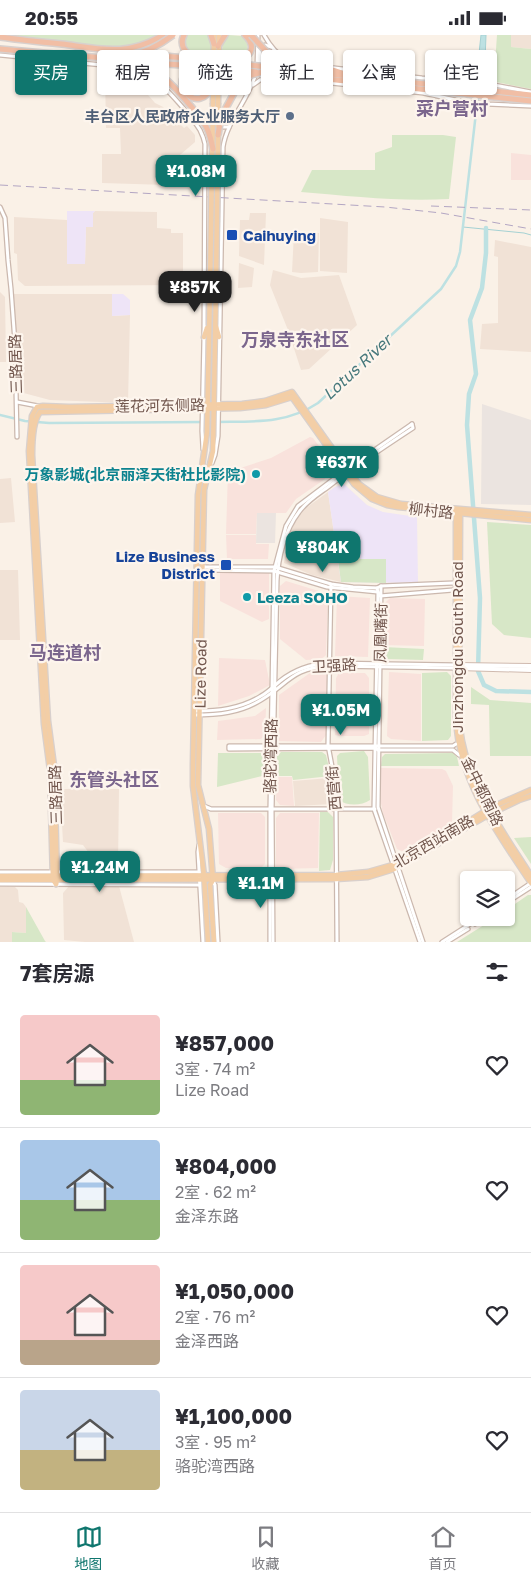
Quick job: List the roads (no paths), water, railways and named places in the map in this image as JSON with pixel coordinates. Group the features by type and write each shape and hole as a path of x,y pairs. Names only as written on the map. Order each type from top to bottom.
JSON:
{"highway":[{"path":"121,50 137,48 151,43 163,35"},
{"path":"149,50 159,46 173,35"},
{"path":"184,35 182,44 184,50"},
{"path":"210,35 216,45 225,35"},
{"path":"245,35 250,44 250,50"},
{"path":"251,35 265,50"},
{"path":"0,37 105,50"},
{"path":"0,49 15,51"},
{"path":"218,135 221,117 240,82 248,76 261,72"},
{"path":"169,82 207,126 213,149"},
{"path":"497,94 531,94"},
{"path":"497,94 531,101"},
{"path":"188,95 199,98 207,95"}],"main road":[{"path":"214,35 216,45 215,103"},
{"path":"216,50 218,35"},
{"path":"215,95 215,103"},
{"name":"Lize Road","path":"199,569 204,490 216,431 215,323 218,135 215,103"},
{"name":"Lize Road","path":"214,942 210,885 213,878 212,856 207,818 198,785 197,713 198,495 203,457 209,319 215,103"},
{"path":"204,337 209,319"},
{"path":"215,323 220,337"},
{"name":"莲花河东侧路","path":"39,406 216,408 255,403 292,394"},
{"name":"柳村路","path":"292,394 346,471 364,488 382,499 458,511 531,519"},
{"path":"39,406 34,410 35,416 42,412"},
{"name":"莲花河东侧路","path":"42,412 205,408"},
{"name":"三路居路","path":"35,416 29,451 43,717 50,770 55,877"},
{"name":"Jinzhongdu South Road","path":"458,511 458,667 456,717 458,743 466,771 488,812"},
{"path":"480,513 531,515"},
{"path":"458,667 531,668"},
{"name":"Lize Road","path":"197,713 193,786 208,942"},
{"name":"北京西站南路","path":"201,878 336,875 395,867 517,795 531,790"},
{"name":"北京西站南路","path":"488,812 531,796"},
{"name":"金中都南路","path":"488,812 531,876"},
{"name":"金中都南路","path":"488,812 502,840 531,883"},
{"path":"201,858 207,860 212,856"},
{"path":"0,876 201,878"},
{"path":"0,882 55,877"},
{"path":"213,922 216,914"}],"street":[{"path":"252,86 256,73 258,35"},
{"path":"264,35 274,50"},
{"path":"261,76 259,74 261,47 265,45 271,47"},
{"path":"0,55 15,57"},
{"path":"87,64 133,68 149,75 162,85 199,128 229,127"},
{"path":"333,68 422,78 491,83 531,94"},
{"path":"252,86 261,80"},
{"path":"333,83 423,93 487,105 531,106"},
{"name":"Lize Road","path":"216,408 220,337 223,147 229,127 252,86"},
{"name":"Lize Road","path":"199,128 205,145 205,408"},
{"name":"三路居路","path":"0,207 5,218 11,289 17,437"},
{"path":"205,255 222,255"},
{"path":"17,402 39,406 42,412"},
{"path":"412,424 413,427 346,471 412,424"},
{"name":"骆驼湾西路","path":"271,942 271,809 276,569 283,533 292,515 302,502 346,471"},
{"path":"199,569 276,569 331,586 378,592 453,590"},
{"path":"378,592 382,587 453,583"},
{"name":"西营街","path":"331,586 328,747 334,777 336,809 337,942"},
{"name":"凤凰嘴街","path":"382,587 378,592 376,808 422,942"},
{"name":"卫强路","path":"197,713 217,715 235,711 258,702 273,689 299,673 329,664 458,667"},
{"path":"229,747 454,745"},
{"path":"376,747 453,751 458,755"},
{"path":"202,805 211,809 376,808"},
{"path":"207,818 211,809"},
{"name":"Lize Road","path":"199,843 203,942"},
{"path":"0,872 55,877 201,878"},
{"name":"Lize Road","path":"213,878 218,942"},
{"path":"515,895 531,883"},
{"path":"515,897 531,887"},
{"path":"442,942 467,926"},
{"path":"447,942 471,926"}],"water":[{"path":"481,35 486,35 485,50 479,50"}],"waterway":[{"name":"Lotus River","path":"213,422 267,420 293,415 306,410 318,403 441,289 456,266 460,252 478,95"},
{"path":"463,227 531,235"},
{"path":"486,228 486,253 482,288 470,320 476,374 469,394 467,425 480,598 478,671 484,685 496,691 531,692"},
{"name":"Lotus River","path":"0,415 25,421 49,423 208,422"}],"railway":[{"path":"0,185 385,207 441,213 531,229"},
{"path":"431,206 531,210"}],"place":[{"name":"丰台区人民政府企业服务大厅","path":"290,116"},
{"name":"Caihuying","path":"232,235"},
{"name":"万象影城(北京丽泽天街杜比影院)","path":"256,474"},
{"name":"Lize Business District","path":"226,565"},
{"name":"Leeza SOHO","path":"247,597"}],"district":[{"name":"菜户营村","path":"452,108"},
{"name":"万泉寺东社区","path":"295,339"},
{"name":"马连道村","path":"65,652"},
{"name":"东管头社区","path":"114,779"}]}
